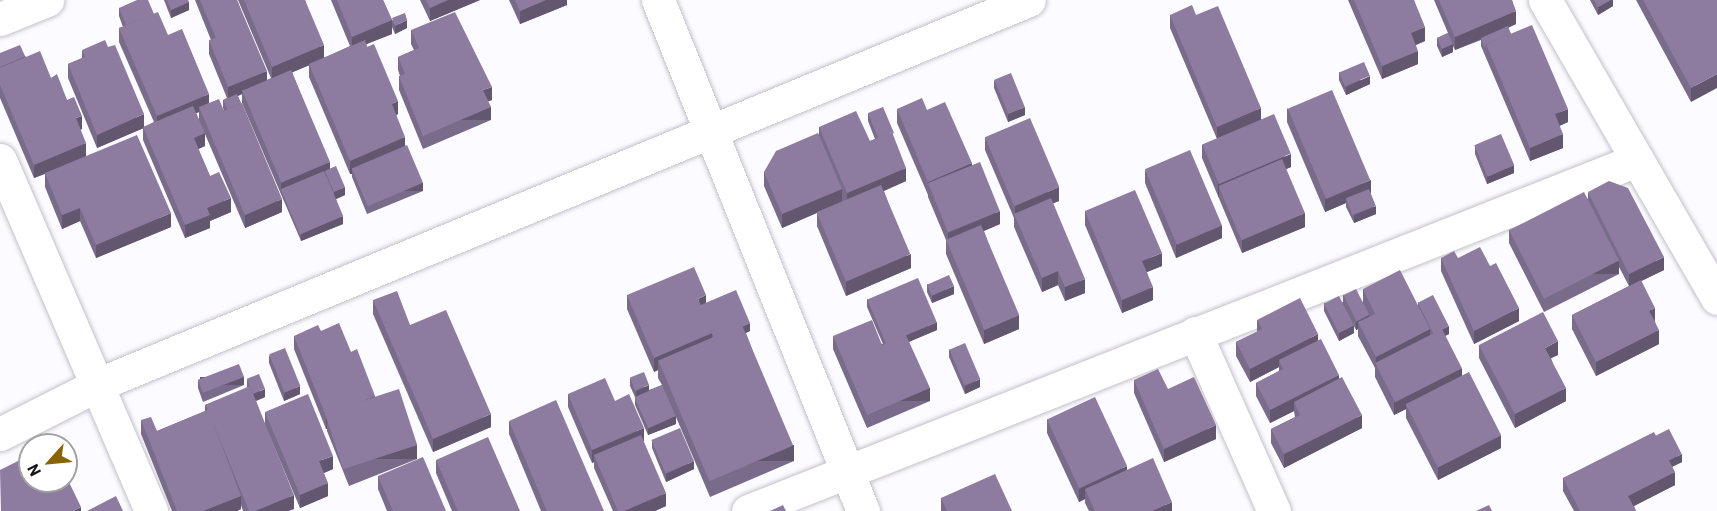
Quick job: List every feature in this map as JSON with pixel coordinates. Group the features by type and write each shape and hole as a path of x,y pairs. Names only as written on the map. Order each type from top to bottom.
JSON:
{"street":[{"path":"0,19 47,0"},
{"path":"658,0 863,511"},
{"path":"0,434 99,384 711,129 1029,0"},
{"path":"1545,0 1717,298"},
{"path":"0,160 99,384 151,511"},
{"path":"748,511 1637,160"},
{"path":"1196,333 1274,511"}],"building":[{"path":"137,0 148,0 154,14 126,25 119,8"},
{"path":"167,0 188,0 189,2 171,10"},
{"path":"200,0 237,0 267,71 228,87 209,40 216,38"},
{"path":"244,0 305,0 324,45 272,67"},
{"path":"337,0 383,0 392,20 352,37"},
{"path":"426,0 448,0 430,8"},
{"path":"515,0 546,0 520,11"},
{"path":"1354,0 1414,0 1425,27 1411,33 1418,51 1382,66"},
{"path":"1439,0 1512,0 1516,11 1455,37"},
{"path":"1594,0 1611,0 1598,7"},
{"path":"1643,0 1717,0 1717,74 1691,88"},
{"path":"1192,5 1196,15 1218,6 1261,108 1217,127 1170,15"},
{"path":"158,12 168,35 182,29 209,94 157,116 119,28"},
{"path":"455,12 492,87 483,90 491,107 423,136 399,76 405,74 398,57 419,48 411,30"},
{"path":"405,13 407,20 395,26 392,18"},
{"path":"1532,25 1568,109 1555,114 1563,134 1530,148 1486,44"},
{"path":"1508,26 1511,34 1486,44 1485,49 1481,38"},
{"path":"1448,33 1453,44 1442,49 1437,38"},
{"path":"105,40 108,47 115,45 144,114 97,135 68,64 85,57 82,50"},
{"path":"365,40 367,47 374,44 398,101 392,104 405,137 350,161 309,64"},
{"path":"20,45 25,56 0,67 0,53"},
{"path":"40,51 51,78 57,74 67,100 74,97 82,116 76,118 86,143 34,165 0,85 0,68"},
{"path":"1364,62 1370,76 1345,86 1339,73"},
{"path":"291,70 330,162 281,183 242,91"},
{"path":"1011,73 1025,107 1008,114 994,80"},
{"path":"1332,90 1370,180 1326,199 1288,109"},
{"path":"237,94 241,103 227,109 223,100"},
{"path":"922,98 927,110 945,102 972,163 928,182 897,109"},
{"path":"219,99 224,111 242,103 282,199 245,215 199,107"},
{"path":"193,106 205,133 194,138 210,176 219,172 231,198 207,208 210,215 185,225 143,127"},
{"path":"883,107 894,133 878,138 868,113"},
{"path":"856,111 870,141 892,132 906,168 847,193 819,127"},
{"path":"1274,114 1291,154 1219,184 1202,144"},
{"path":"1030,118 1059,187 1014,206 985,137"},
{"path":"818,133 842,189 782,214 764,172 776,151"},
{"path":"1501,134 1514,165 1488,177 1474,145"},
{"path":"137,135 171,213 96,245 80,208 62,215 45,173"},
{"path":"407,145 423,183 368,206 352,168"},
{"path":"1190,150 1222,225 1177,245 1145,169"},
{"path":"1282,159 1305,213 1242,240 1218,186"},
{"path":"980,162 1000,211 948,232 928,183"},
{"path":"336,166 345,187 334,192 325,171"},
{"path":"324,171 343,216 300,234 281,189"},
{"path":"1609,181 1628,188 1664,257 1629,274 1588,192"},
{"path":"881,185 910,254 846,281 817,212"},
{"path":"1369,189 1376,206 1353,215 1346,198"},
{"path":"1135,190 1162,253 1142,261 1153,287 1122,300 1085,211"},
{"path":"1584,192 1619,261 1544,299 1509,230"},
{"path":"1051,198 1085,279 1065,287 1058,271 1042,278 1014,214"},
{"path":"981,225 1019,315 984,330 946,240"},
{"path":"1480,247 1490,266 1496,263 1519,308 1474,331 1441,258 1454,251 1458,258"},
{"path":"694,267 706,295 698,299 712,333 654,358 627,295"},
{"path":"1400,270 1430,329 1376,357 1358,322 1375,314 1363,289"},
{"path":"949,275 954,286 932,296 927,285"},
{"path":"918,278 937,322 886,344 867,299"},
{"path":"1641,280 1655,308 1649,311 1659,330 1596,362 1572,315"},
{"path":"1356,289 1369,315 1357,321 1344,295"},
{"path":"736,290 750,323 714,338 700,305"},
{"path":"397,291 410,325 446,310 491,414 433,439 373,300"},
{"path":"1433,295 1449,326 1434,334 1418,303"},
{"path":"1339,296 1354,325 1339,333 1324,304"},
{"path":"1300,298 1318,334 1250,369 1236,342 1262,329 1257,320"},
{"path":"1543,312 1558,341 1545,348 1566,388 1515,414 1479,345"},
{"path":"872,320 882,345 906,335 930,388 867,415 833,336"},
{"path":"339,323 351,352 357,349 375,396 326,416 294,336 318,325 321,331"},
{"path":"742,325 793,446 709,481 658,361"},
{"path":"1442,329 1462,368 1395,402 1375,363"},
{"path":"1321,339 1339,375 1270,410 1256,383 1283,369 1279,360"},
{"path":"965,343 980,379 965,386 949,350"},
{"path":"285,348 300,386 285,392 269,354"},
{"path":"239,364 244,377 203,393 198,380"},
{"path":"1158,369 1168,389 1194,377 1216,425 1164,449 1134,380"},
{"path":"644,372 649,385 635,390 630,377"},
{"path":"1469,372 1501,435 1438,467 1406,404"},
{"path":"259,374 265,389 253,394 247,379"},
{"path":"1342,377 1362,415 1284,454 1271,429 1300,415 1294,402"},
{"path":"605,378 615,401 629,394 644,428 592,450 568,394"},
{"path":"662,385 676,416 648,428 635,397"},
{"path":"250,386 294,495 255,511 249,511 212,420 241,496 203,511 177,511 141,420 151,417 157,431 208,410 205,405"},
{"path":"399,389 417,445 343,469 325,413"},
{"path":"308,394 333,456 319,461 328,483 300,495 265,412"},
{"path":"1095,397 1127,466 1079,488 1047,419"},
{"path":"556,400 604,511 547,511 509,421"},
{"path":"680,428 694,461 666,473 651,440"},
{"path":"1669,429 1682,454 1668,461 1656,436"},
{"path":"1654,432 1675,472 1628,496 1636,511 1580,511 1563,478"},
{"path":"641,435 666,493 624,511 618,511 594,455"},
{"path":"488,437 520,511 458,511 436,460"},
{"path":"423,457 446,511 393,511 378,476"},
{"path":"1153,458 1172,502 1152,511 1095,511 1085,489"},
{"path":"18,461 18,493 74,493 81,507 73,511 1,511 0,470"},
{"path":"995,474 1012,511 947,511 941,498"},
{"path":"116,496 123,511 87,511"},
{"path":"783,505 786,511 770,511"},
{"path":"1489,505 1492,511 1476,511"}]}
